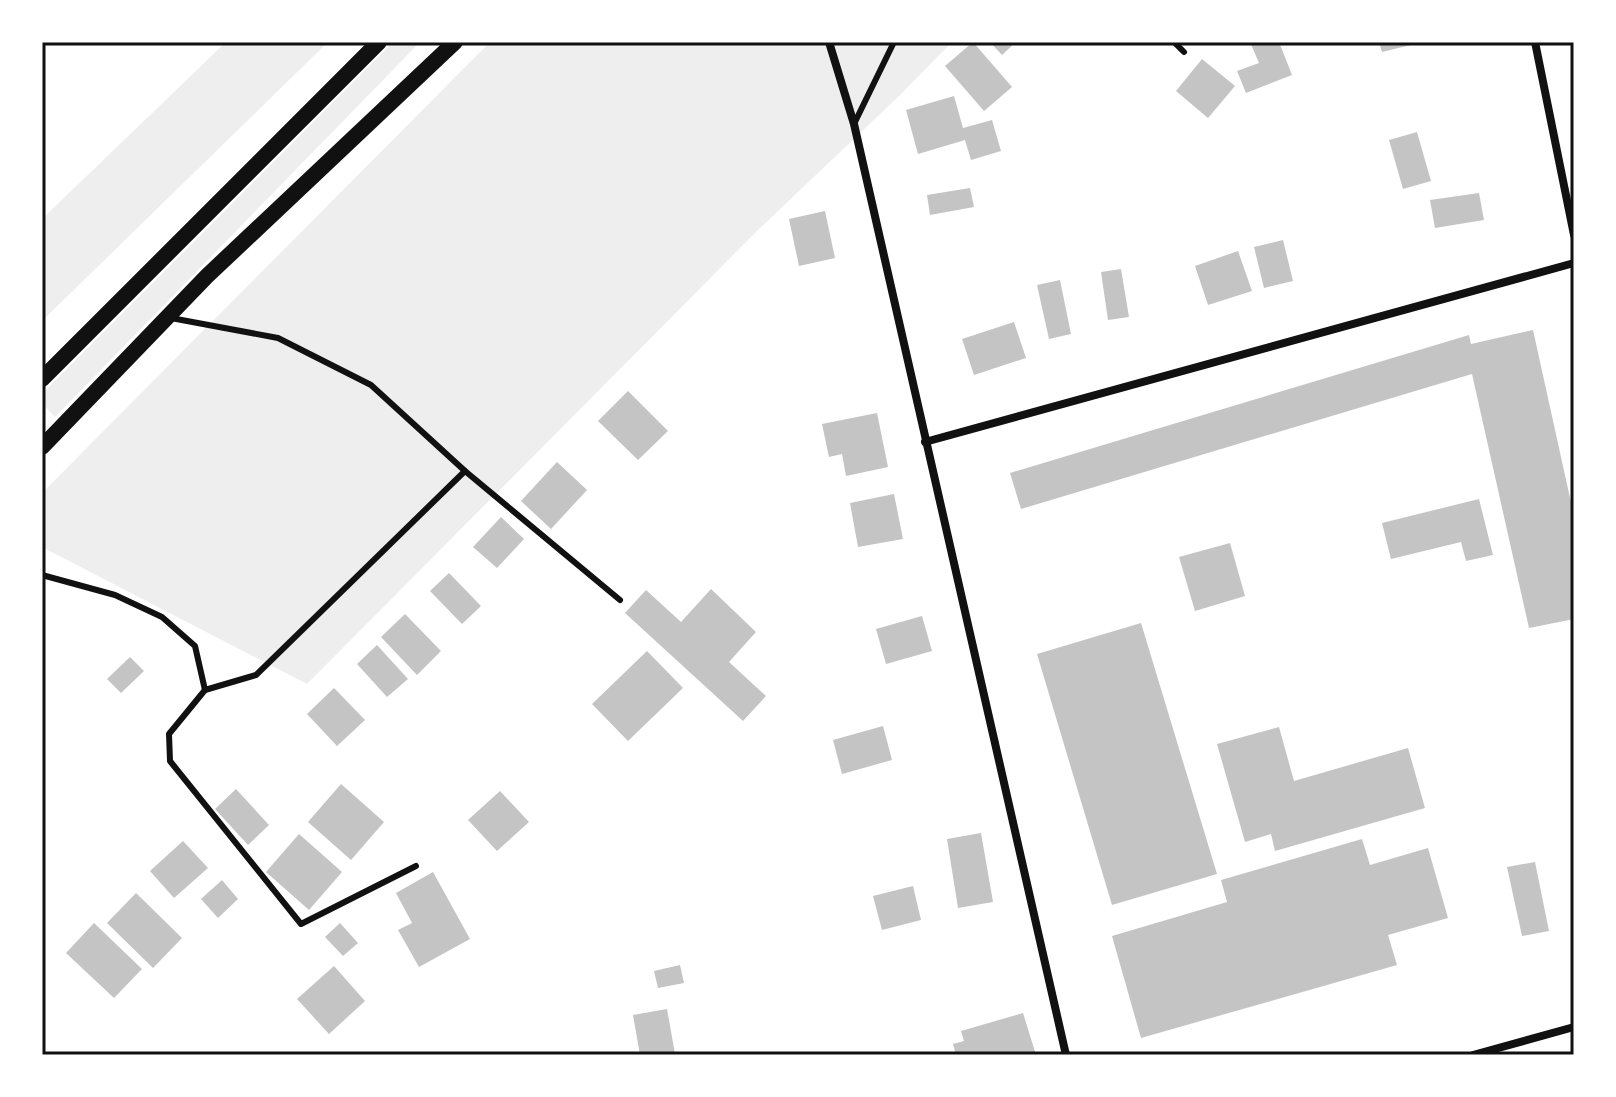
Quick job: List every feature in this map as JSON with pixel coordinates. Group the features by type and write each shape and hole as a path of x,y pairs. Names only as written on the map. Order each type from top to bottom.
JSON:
{"main road":[{"path":"42,379 379,42"},
{"path":"42,447 167,318 455,42"}],"street":[{"path":"829,42 854,124 1066,1055"},
{"path":"1535,42 1574,235"},
{"path":"925,442 1574,263"},
{"path":"1473,1055 1574,1027"}],"lane":[{"path":"854,124 894,42"},
{"path":"1174,42 1184,52"},
{"path":"167,318 278,338 371,385 465,471 620,600"},
{"path":"416,866 301,924 170,761 169,734 205,690 256,675 465,471"},
{"path":"42,575 115,595 162,617 195,646 205,690"}],"shaded area":[{"path":"226,42 328,42 42,321 42,219"},
{"path":"393,42 420,42 55,417 42,403 42,394"},
{"path":"490,42 952,42 757,231 307,684 42,547 42,493"}],"building":[{"path":"973,42 1012,87 984,111 945,66"},
{"path":"990,42 1016,42 1002,55"},
{"path":"1250,42 1279,42 1292,75 1246,93 1237,71 1259,63"},
{"path":"1379,42 1419,42 1419,43 1382,52"},
{"path":"1202,59 1235,86 1208,118 1176,91"},
{"path":"954,96 963,128 992,120 1001,151 971,160 965,140 918,154 906,110"},
{"path":"1417,132 1431,181 1403,189 1389,140"},
{"path":"970,188 974,207 930,215 927,195"},
{"path":"1479,193 1484,220 1435,228 1430,200"},
{"path":"825,211 835,258 799,266 789,219"},
{"path":"1283,240 1293,281 1264,288 1254,247"},
{"path":"1238,251 1252,291 1208,305 1195,266"},
{"path":"1121,269 1129,317 1108,320 1101,272"},
{"path":"1060,280 1071,334 1049,339 1037,285"},
{"path":"1014,322 1026,358 974,375 962,339"},
{"path":"1533,330 1574,516 1574,619 1529,628 1472,374 1021,509 1010,473 1469,335 1471,344"},
{"path":"628,391 668,431 638,460 598,421"},
{"path":"877,413 888,467 846,476 842,454 829,457 822,424"},
{"path":"557,462 587,490 551,529 521,501"},
{"path":"894,494 903,539 858,547 850,503"},
{"path":"1479,499 1493,555 1466,561 1461,542 1391,559 1382,523"},
{"path":"501,517 524,539 497,568 473,547"},
{"path":"1230,543 1245,596 1195,611 1179,557"},
{"path":"449,573 481,606 462,624 430,591"},
{"path":"711,589 756,632 729,662 766,696 743,721 625,613 646,590 681,622"},
{"path":"405,614 441,651 417,675 381,637"},
{"path":"922,616 932,651 886,664 876,629"},
{"path":"1141,623 1217,874 1112,905 1037,654"},
{"path":"377,645 408,679 387,697 357,664"},
{"path":"647,651 683,688 628,741 592,704"},
{"path":"130,657 144,671 121,693 107,679"},
{"path":"334,688 365,720 337,746 307,714"},
{"path":"883,726 892,760 842,774 833,740"},
{"path":"1279,727 1294,781 1408,748 1425,808 1275,851 1271,834 1245,842 1217,744"},
{"path":"341,784 384,822 351,860 308,822"},
{"path":"236,789 269,825 248,845 215,809"},
{"path":"500,791 529,822 497,851 468,820"},
{"path":"981,833 993,902 958,908 947,839"},
{"path":"299,834 342,872 309,910 266,872"},
{"path":"1362,839 1370,865 1428,848 1448,918 1388,935 1397,965 1141,1038 1112,936 1227,902 1221,880"},
{"path":"183,841 208,868 174,898 150,871"},
{"path":"1535,862 1549,931 1522,936 1507,867"},
{"path":"433,872 470,939 419,967 398,930 412,923 396,893"},
{"path":"222,880 238,899 218,918 201,899"},
{"path":"913,886 921,920 882,930 873,896"},
{"path":"136,893 182,938 153,968 107,923"},
{"path":"94,923 142,969 114,998 66,953"},
{"path":"340,923 358,943 343,956 325,937"},
{"path":"680,965 684,983 658,988 654,971"},
{"path":"334,966 365,1001 329,1034 297,999"},
{"path":"667,1009 675,1054 640,1055 633,1015"},
{"path":"1023,1013 1036,1055 956,1055 953,1044 964,1041 961,1031"}]}
